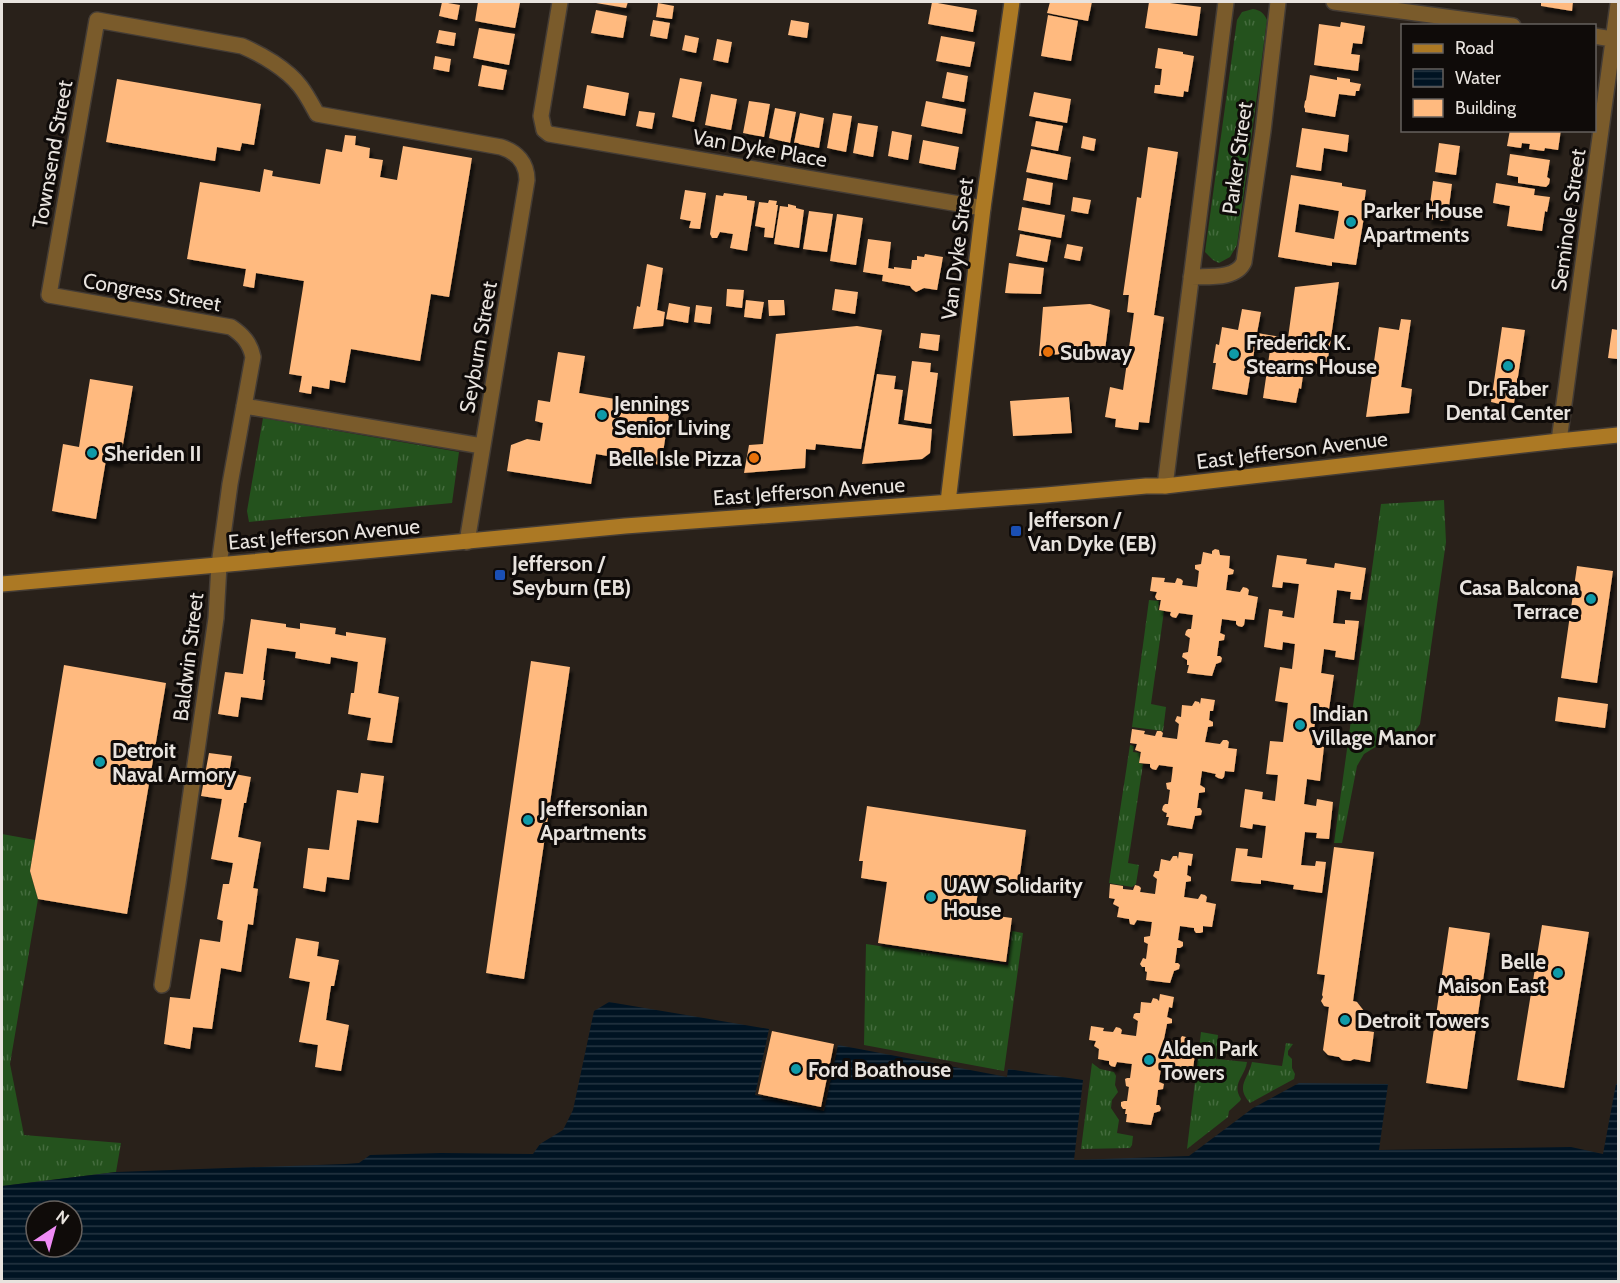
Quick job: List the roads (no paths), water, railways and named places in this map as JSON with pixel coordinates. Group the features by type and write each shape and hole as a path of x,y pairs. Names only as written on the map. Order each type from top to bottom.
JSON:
{"main road":[{"name":"Van Dyke Street","path":"948,502 983,208 1012,2"},
{"name":"East Jefferson Avenue","path":"2,584 625,526 1165,486 1618,435"}],"street":[{"name":"Van Dyke Place","path":"560,2 541,116 544,130 549,134 983,208"},
{"name":"Parker Street","path":"1165,486 1226,2"},
{"name":"Parker Street","path":"1191,277 1226,274 1242,267 1244,262 1263,131 1278,2"},
{"path":"1334,2 1498,24"},
{"name":"Seminole Street","path":"1559,441 1616,39 1618,4"},
{"name":"Townsend Street","path":"49,295 97,20 242,46 267,58 299,84 317,114 501,147 521,160"},
{"path":"1596,36 1616,39"},
{"name":"Seyburn Street","path":"467,542 527,180 527,173 521,160"},
{"name":"Congress Street","path":"49,295 221,324 231,327 244,337"},
{"name":"Baldwin Street","path":"162,985 216,618 219,565 230,484 253,357 244,337"},
{"path":"243,406 482,446"}],"water":[{"path":"609,1002 769,1029 755,1095 824,1111 838,1045 1007,1077 1008,1069 1083,1080 1074,1160 1189,1156 1253,1108 1299,1083 1388,1084 1379,1150 1571,1147 1603,1154 1616,1084 1618,1084 1618,1281 2,1281 2,1186 116,1172 359,1163 370,1155 533,1154 540,1144 563,1130 573,1110 594,1011"}],"place":[{"name":"Parker House Apartments","path":"1351,222"},
{"name":"Subway","path":"1048,352"},
{"name":"Frederick K. Stearns House","path":"1234,354"},
{"name":"Dr. Faber Dental Center","path":"1508,366"},
{"name":"Jennings Senior Living","path":"602,415"},
{"name":"Sheriden II","path":"92,453"},
{"name":"Belle Isle Pizza","path":"754,458"},
{"name":"Jefferson / Van Dyke (EB)","path":"1016,531"},
{"name":"Jefferson / Seyburn (EB)","path":"500,575"},
{"name":"Casa Balcona Terrace","path":"1591,599"},
{"name":"Indian Village Manor","path":"1300,725"},
{"name":"Detroit Naval Armory","path":"100,762"},
{"name":"Jeffersonian Apartments","path":"528,820"},
{"name":"UAW Solidarity House","path":"931,897"},
{"name":"Belle Maison East","path":"1558,973"},
{"name":"Detroit Towers","path":"1345,1020"},
{"name":"Alden Park Towers","path":"1149,1060"},
{"name":"Ford Boathouse","path":"796,1069"}]}
